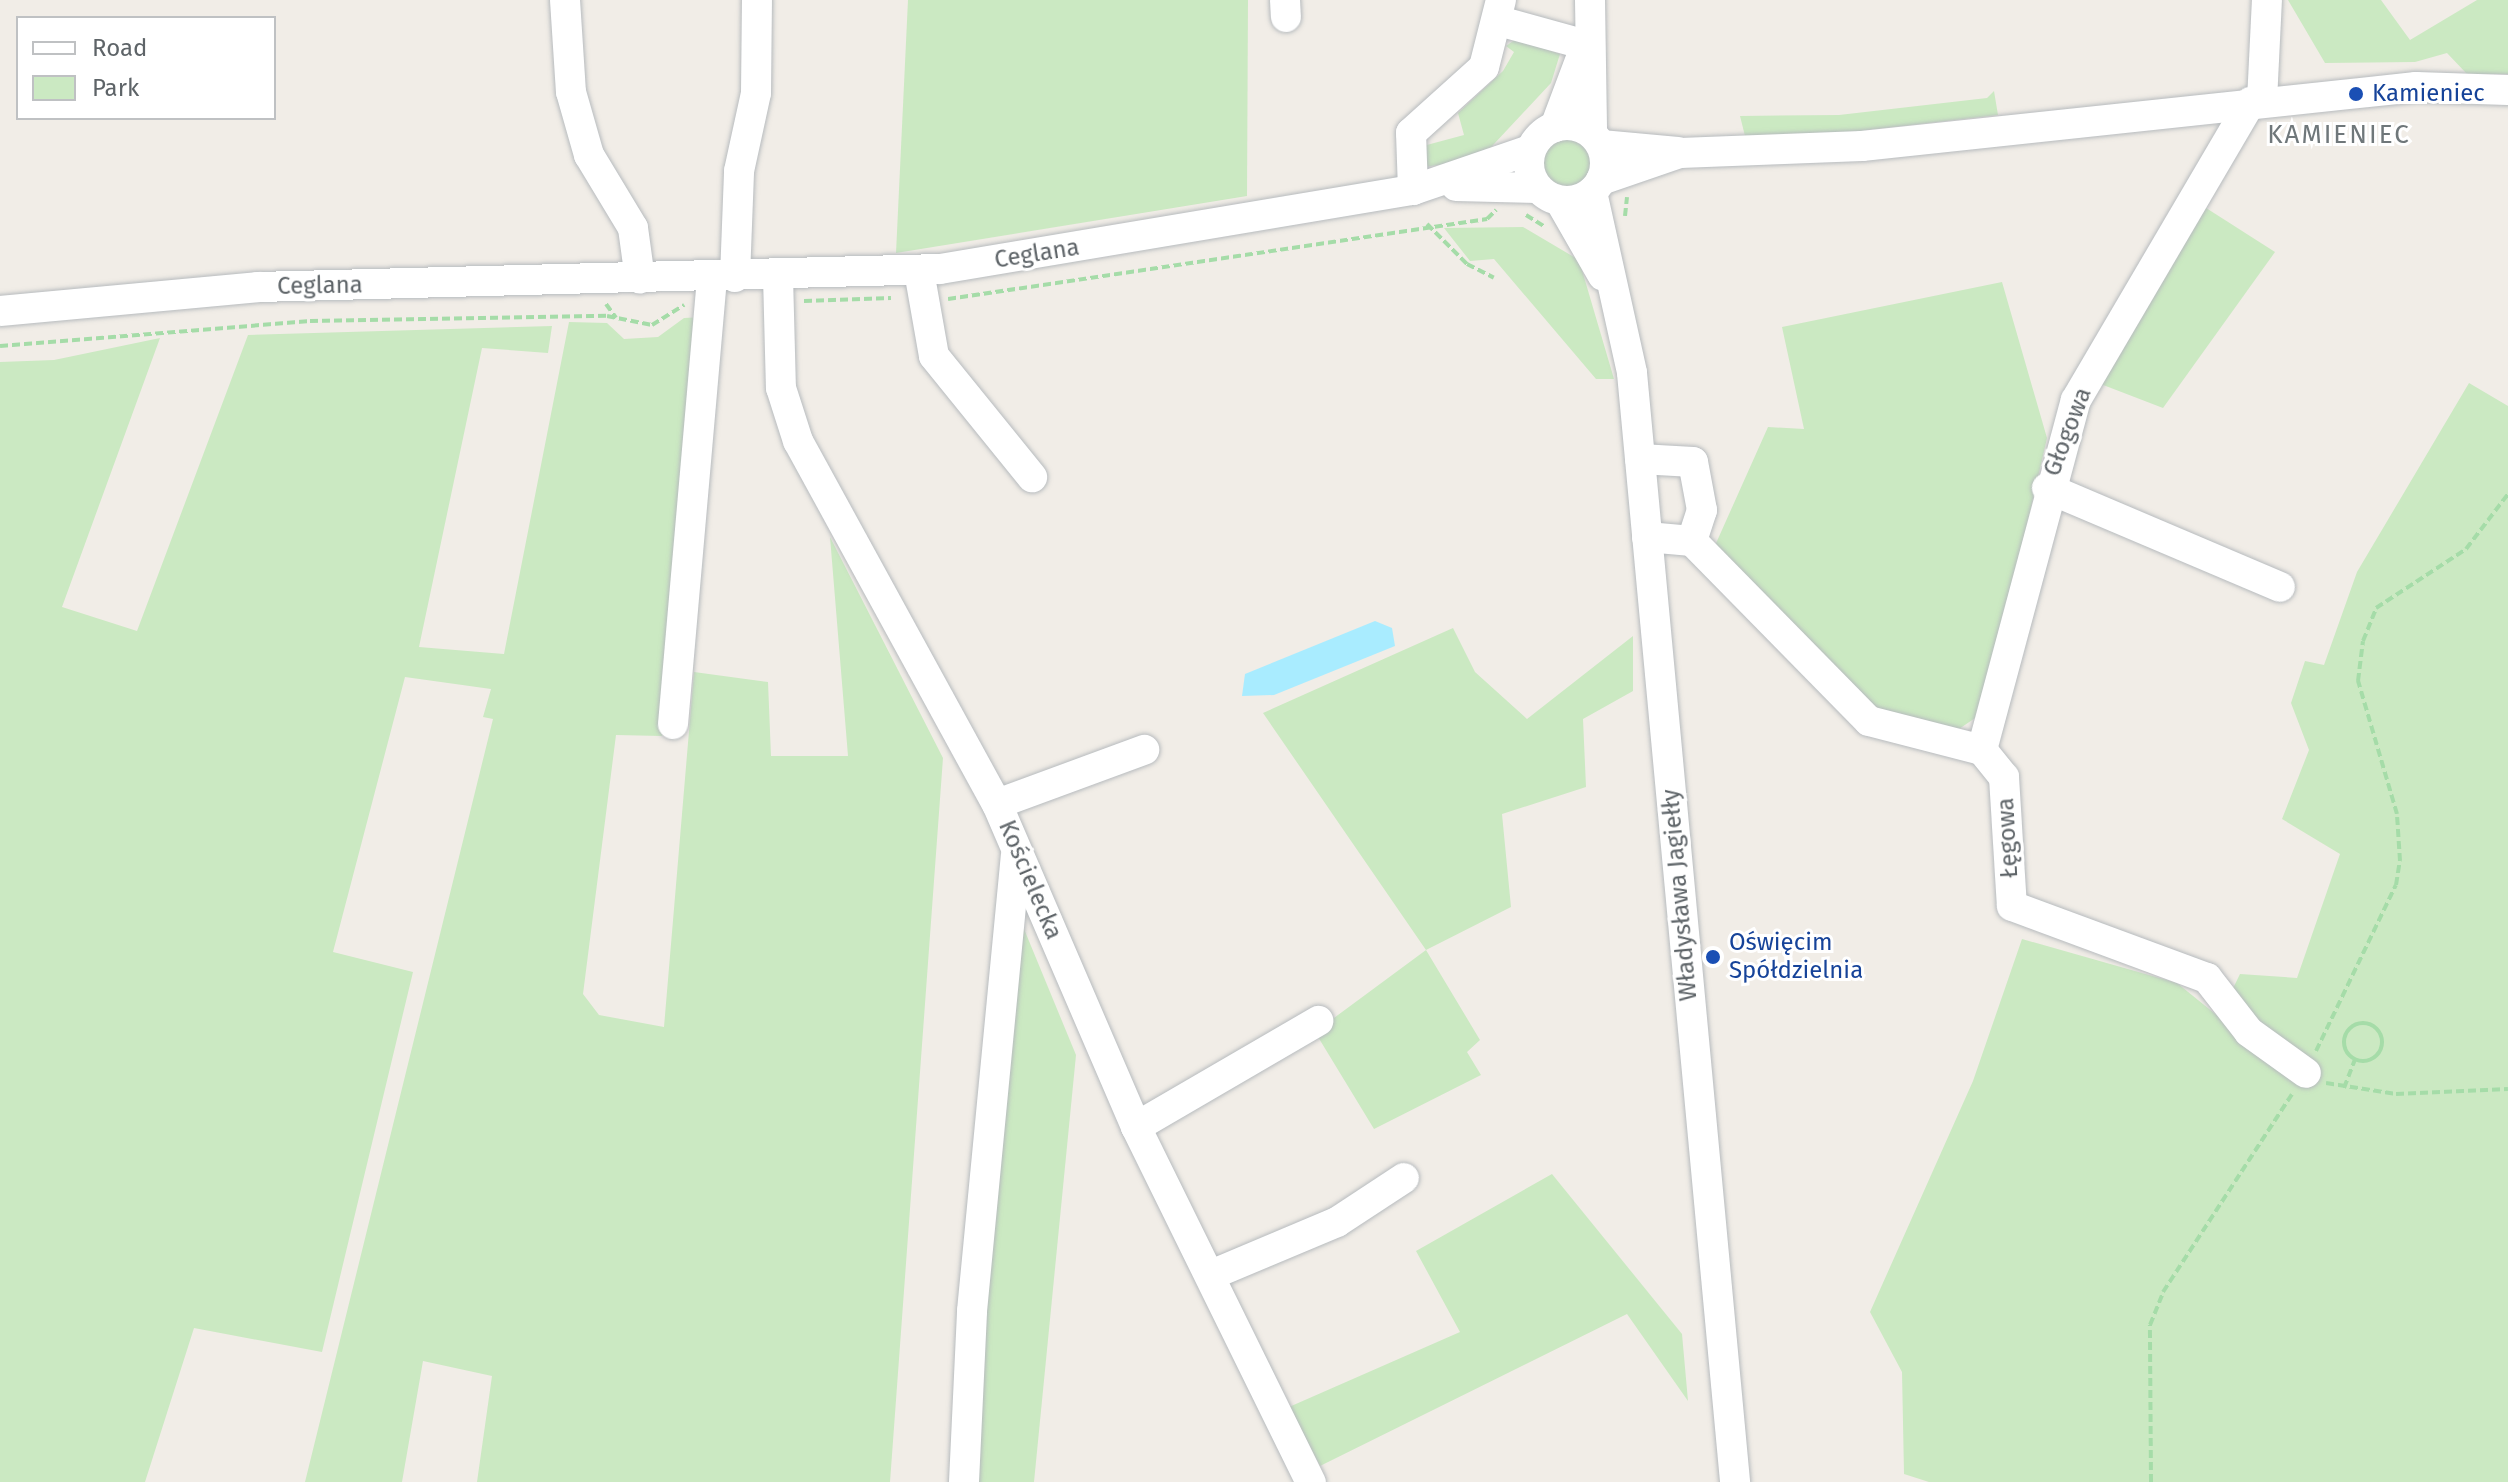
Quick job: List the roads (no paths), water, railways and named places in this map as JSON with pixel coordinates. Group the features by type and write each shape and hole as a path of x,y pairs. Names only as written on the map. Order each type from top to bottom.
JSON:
{"street":[{"path":"565,0 571,92 589,155 633,228 640,279"},
{"path":"673,724 720,286 739,171 756,93 757,0"},
{"path":"1590,0 1586,45 1596,140"},
{"path":"2257,101 2267,0"},
{"path":"1422,188 1411,133 1484,67 1500,11 1586,45"},
{"path":"1530,150 1555,127 1586,45"},
{"path":"1555,127 1596,140 1680,153 1862,146 2257,101 2416,87 2508,90"},
{"name":"Głogowa","path":"1982,750 2047,488 2076,400 2257,101"},
{"name":"Władysława Jagiełły","path":"1596,140 1597,186 1620,308 1640,459 1735,1482"},
{"name":"Ceglana","path":"0,311 258,287 640,279 779,289 920,283 1422,188 1530,150"},
{"name":"Władysława Jagiełły","path":"1530,150 1549,194 1620,308"},
{"path":"1597,186 1680,153"},
{"name":"Ceglana","path":"1422,188 1549,194 1597,186"},
{"path":"920,283 934,356 1032,477"},
{"name":"Kościelecka","path":"779,289 781,388 798,441 997,804 1136,1127 1311,1482"},
{"path":"1640,459 1693,462 1702,510 1692,541"},
{"path":"2047,488 2280,587"},
{"path":"1647,537 1692,541 1869,721 1982,750"},
{"path":"997,804 1144,750"},
{"name":"Łęgowa","path":"1982,750 2004,777 2012,906 2207,978 2249,1032 2306,1073"},
{"path":"964,1482 972,1311 1017,850"},
{"path":"1136,1127 1318,1021"},
{"path":"1211,1275 1337,1222 1404,1178"}],"water":[{"path":"1375,621 1392,628 1395,646 1274,695 1242,696 1245,674"}],"place":[{"name":"Kamieniec","path":"2356,94"},
{"name":"Oświęcim Spółdzielnia","path":"1713,957"}],"district":[{"name":"KAMIENIEC","path":"2339,135"}]}
